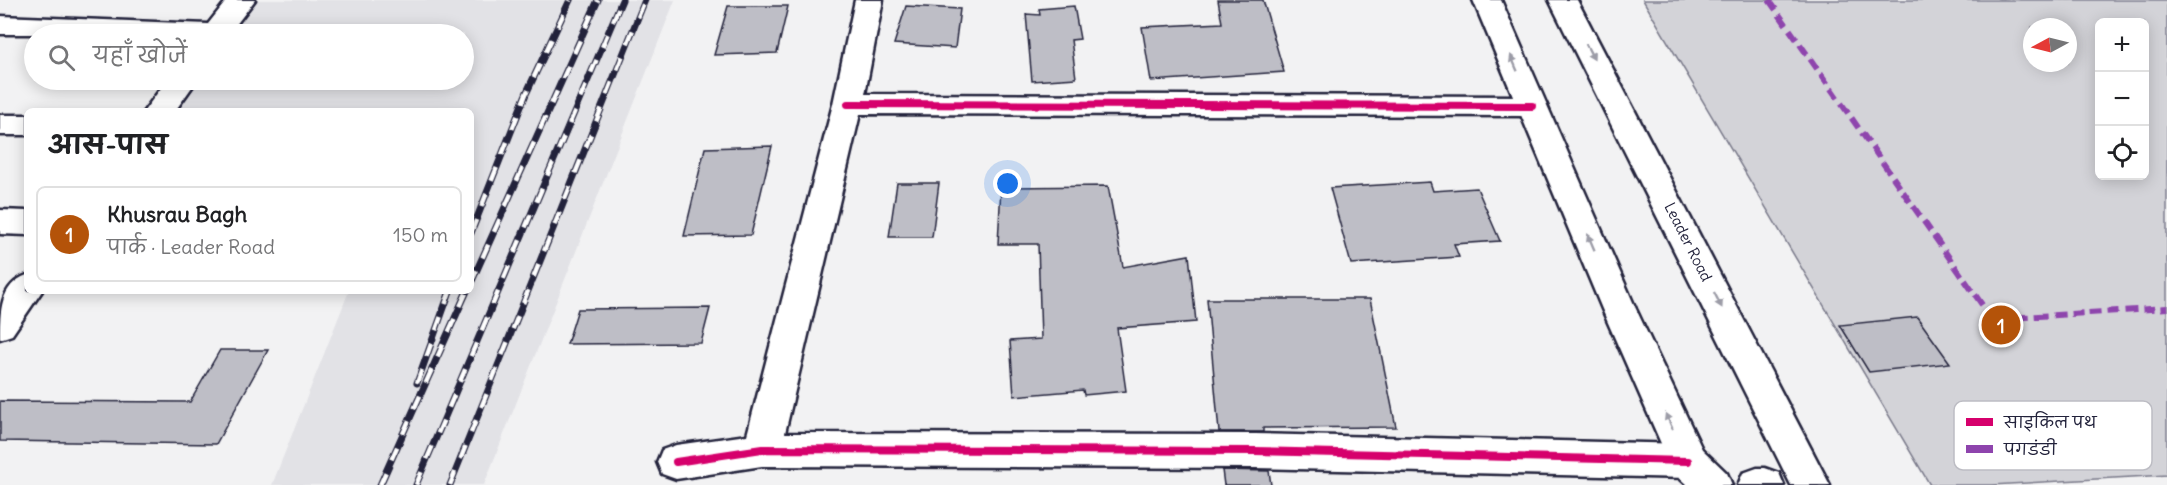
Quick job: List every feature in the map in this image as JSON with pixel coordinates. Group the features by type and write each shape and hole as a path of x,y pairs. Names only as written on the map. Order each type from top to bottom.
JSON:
{"street":[{"path":"223,24 241,0"},
{"path":"762,449 848,105 869,0"},
{"path":"676,462 762,449 1243,451 1700,473 1532,106 1487,0"},
{"name":"Leader Road","path":"1563,0 1811,485"},
{"path":"0,25 24,26"},
{"path":"161,108 175,90"},
{"path":"848,105 1532,106"},
{"path":"0,125 24,125"},
{"path":"0,222 24,223"},
{"path":"0,325 24,292"},
{"path":"1757,485 1765,485"}],"shaded area":[{"path":"234,0 675,0 484,485 272,485 348,294 474,294 474,108 153,108 167,90 474,90 474,24 216,24"},
{"path":"1643,0 2167,0 2167,475 1991,485 1930,485"}],"building":[{"path":"1218,0 1263,0 1284,72 1151,81 1142,27 1222,23"},
{"path":"728,6 788,6 777,53 714,55"},
{"path":"906,6 960,9 955,48 894,44"},
{"path":"1074,6 1080,39 1071,40 1076,78 1032,81 1026,14 1040,15 1039,9"},
{"path":"772,146 751,235 684,236 705,148"},
{"path":"1430,182 1433,191 1477,188 1500,241 1454,244 1459,257 1351,264 1330,188"},
{"path":"897,183 939,183 932,237 889,237"},
{"path":"1108,186 1123,267 1189,255 1196,322 1117,328 1126,391 1084,395 1083,390 1014,396 1010,341 1041,339 1038,244 998,244 1001,187"},
{"path":"1207,299 1370,299 1396,427 1263,428 1263,432 1219,432"},
{"path":"710,308 701,343 567,344 578,309"},
{"path":"1917,317 1950,363 1869,372 1840,325"},
{"path":"220,350 268,350 216,444 0,441 0,401 190,402"},
{"path":"1222,470 1269,471 1271,485 1224,485"}],"railway":[{"path":"474,225 526,94 570,0"},
{"path":"474,276 598,0"},
{"path":"416,485 622,0"},
{"path":"450,485 645,0"},
{"path":"417,383 449,294"},
{"path":"380,485 466,294"}],"marked path":[{"path":"1769,0 1992,319 2167,308"}],"cycle path":[{"path":"848,104 1532,106"},
{"path":"676,462 762,449 1255,451 1688,461"}],"place":[{"name":"Khusrau Bagh","path":"2001,325"}]}
